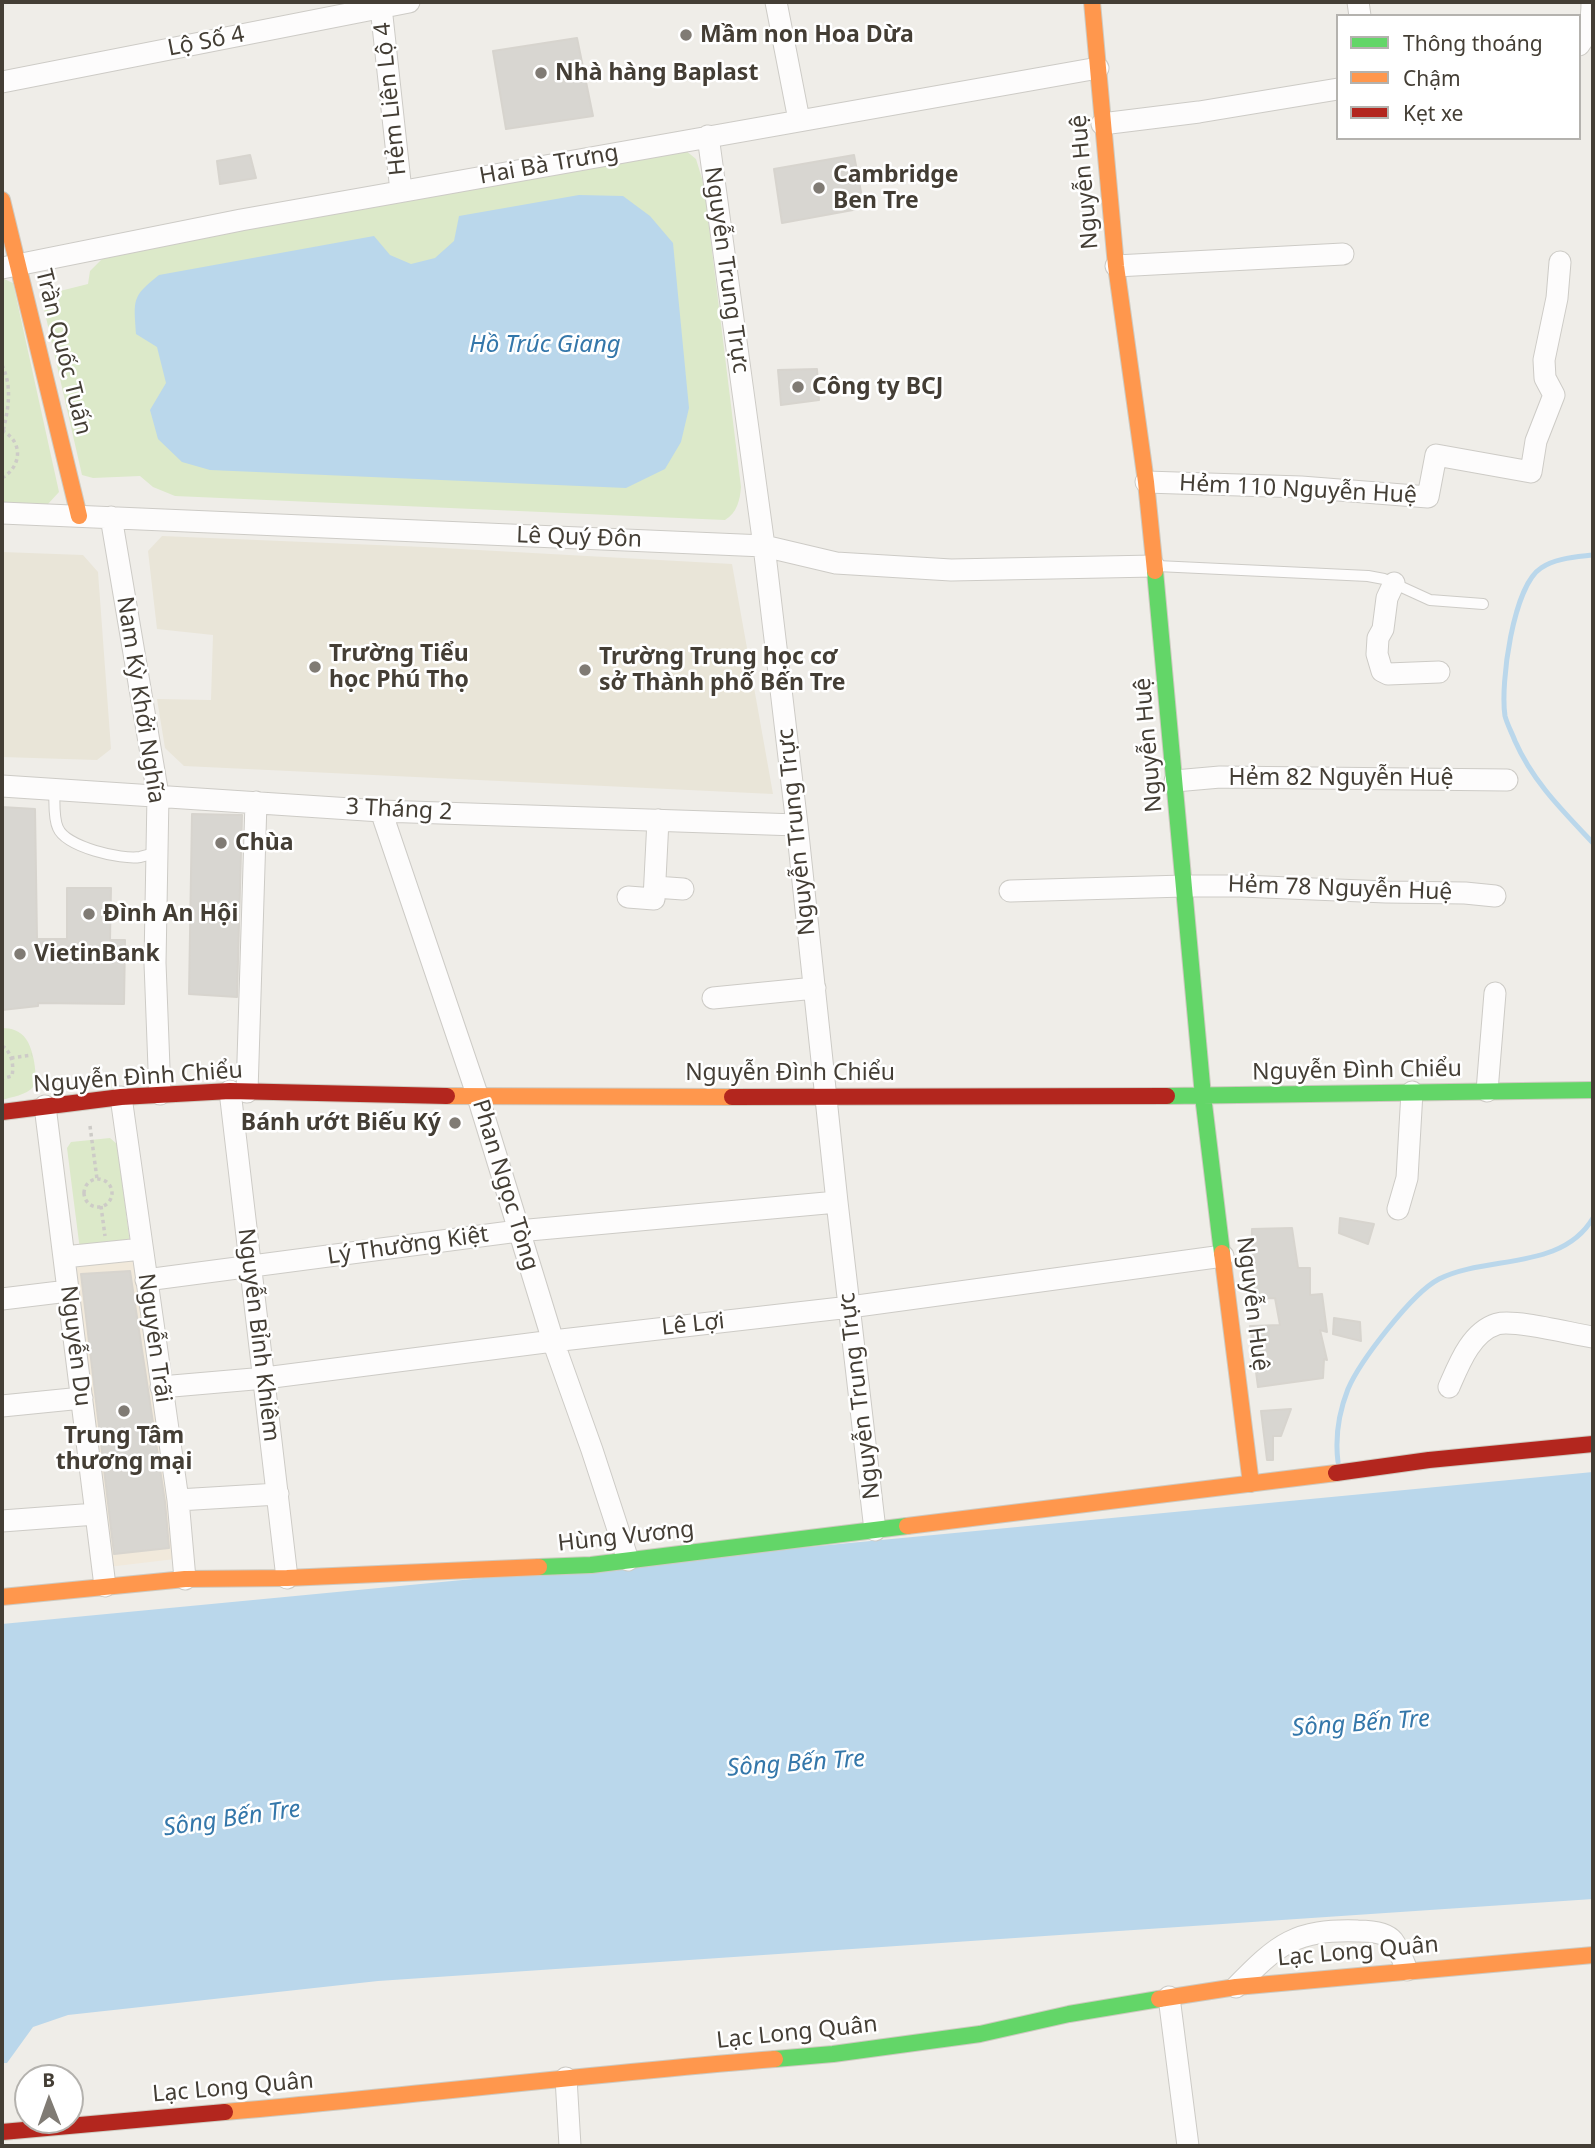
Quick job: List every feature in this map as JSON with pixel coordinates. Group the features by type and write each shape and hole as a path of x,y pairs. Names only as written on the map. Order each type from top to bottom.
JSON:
{"street":[{"name":"Lộ Số 4","path":"2,82 409,2"},
{"path":"776,2 799,120"},
{"name":"Nguyễn Huệ","path":"1092,2 1116,267 1146,482 1203,1096 1251,1484"},
{"path":"1581,42 1589,33 1592,2"},
{"name":"Hẻm Liên Lộ 4","path":"381,7 401,191"},
{"name":"Hai Bà Trưng","path":"10,267 241,220 1098,68"},
{"path":"1102,124 1199,112 1336,89"},
{"name":"Nguyễn Trung Trực","path":"708,136 764,545 875,1530"},
{"name":"Trần Quốc Tuấn","path":"2,200 10,267 79,516"},
{"path":"1116,267 1343,254"},
{"name":"Hẻm 110 Nguyễn Huệ","path":"1146,482 1300,487 1428,497 1436,455 1531,472 1533,452 1554,396 1545,378 1544,360 1557,298 1560,262"},
{"name":"Lê Quý Đôn","path":"2,513 764,545 836,563 951,570 1154,566"},
{"name":"Nam Kỳ Khởi Nghĩa","path":"111,517 158,795 155,963 160,1094"},
{"path":"1395,583 1387,598 1383,629 1378,638 1377,654 1382,671 1388,674 1439,673"},
{"name":"Hẻm 82 Nguyễn Huệ","path":"1175,781 1220,777 1507,780"},
{"name":"3 Tháng 2","path":"2,786 382,811 797,825"},
{"name":"Nguyễn Bỉnh Khiêm","path":"256,802 238,1091 250,1267 265,1378 286,1578"},
{"name":"Phan Ngọc Tòng","path":"382,811 478,1097 553,1341 628,1560"},
{"path":"628,897 654,898 658,820"},
{"name":"Hẻm 78 Nguyễn Huệ","path":"1010,891 1184,886 1495,896"},
{"path":"655,887 683,889"},
{"path":"713,998 815,988"},
{"path":"1487,1091 1496,993"},
{"name":"Nguyễn Đình Chiểu","path":"2,1112 121,1097 238,1091 478,1097 1203,1096 1586,1090"},
{"path":"1398,1209 1407,1178 1412,1093"},
{"name":"Nguyễn Trãi","path":"121,1097 178,1500 186,1579"},
{"name":"Nguyễn Du","path":"45,1106 105,1586"},
{"name":"Lý Thường Kiệt","path":"146,1280 518,1231 837,1202"},
{"path":"64,1257 142,1249"},
{"name":"Lê Lợi","path":"161,1387 265,1378 850,1307 1223,1256"},
{"path":"2,1299 68,1291"},
{"path":"1449,1387 1473,1340 1496,1324 1521,1325 1593,1338"},
{"path":"2,1406 82,1398"},
{"name":"Hùng Vương","path":"2,1597 186,1579 286,1578 555,1567 628,1560 1429,1460 1593,1444"},
{"path":"178,1500 278,1494"},
{"path":"2,1521 96,1514"},
{"path":"1236,1987 1280,1945 1299,1936 1314,1933 1364,1931 1384,1934 1393,1940 1407,1970"},
{"name":"Lạc Long Quân","path":"2,2132 846,2052 980,2034 1069,2014 1236,1987 1593,1955"},
{"path":"1169,1997 1188,2146"},
{"path":"566,2078 570,2146"}],"lane":[{"path":"1154,566 1368,576 1395,583 1430,600 1483,604"},
{"path":"54,789 57,827 64,836 79,845 104,853 138,858 156,852"}],"path":[{"path":"2,365 7,377 9,405 2,433 14,441 18,456 12,472 2,478"},
{"path":"2,1046 7,1049 11,1058 12,1076 2,1079"},
{"path":"11,1058 32,1055"},
{"path":"86,1101 97,1179"},
{"path":"92,1180 109,1183 112,1191 110,1200 101,1206 90,1205 85,1197 85,1187 92,1180"},
{"path":"101,1206 106,1245"}],"shaded area":[{"path":"162,536 732,564 773,794 184,766 165,748 157,699 211,700 213,635 157,629 148,551"},
{"path":"2,552 83,555 98,572 111,749 97,760 2,757"},
{"name":"Trung Tâm thương mại","path":"129,1258 135,1262 175,1559 108,1567 71,1274 80,1263"}],"green space":[{"name":"Hồ Trúc Giang","path":"685,150 696,159 704,185 741,487 737,506 725,520 175,496 153,487 140,476 93,478 82,475 42,300 52,293 88,284 90,271 102,259 131,249"},
{"path":"2,278 13,283 59,492 48,504 2,505"},
{"path":"2,1028 16,1030 29,1043 35,1083 23,1094 2,1100"},
{"path":"110,1138 117,1144 130,1243 80,1250 67,1148 71,1142"}],"water":[{"name":"Hồ Trúc Giang","path":"579,195 623,196 650,216 673,243 689,408 681,442 665,469 626,488 210,470 182,462 158,439 150,410 166,383 157,347 136,334 135,306 139,294 159,275 374,236 390,255 411,264 435,258 454,241 459,216"},
{"name":"Sông Bến Tre","path":"1593,1472 1593,1899 378,1981 68,2015 33,2027 7,2063 2,2063 2,1624"}],"building":[{"name":"Nhà hàng Baplast","path":"577,38 593,116 506,129 493,51"},
{"path":"250,155 256,178 220,184 217,161"},
{"name":"Cambridge Ben Tre","path":"854,155 864,208 782,223 774,169"},
{"name":"Công ty BCJ","path":"817,369 819,400 781,405 778,370"},
{"path":"2,807 35,809 37,939 67,939 67,888 111,888 110,940 125,940 124,1004 38,1003 38,1006 2,1010"},
{"path":"192,814 242,815 237,997 189,994"},
{"path":"1340,1218 1374,1224 1368,1244 1339,1233"},
{"path":"1292,1228 1298,1268 1310,1268 1310,1295 1322,1294 1327,1332 1320,1330 1327,1360 1324,1359 1323,1378 1258,1387 1255,1364 1259,1348 1253,1348 1250,1326 1280,1325 1275,1298 1247,1299 1247,1279 1251,1279 1252,1229"},
{"name":"Trung Tâm thương mại","path":"130,1271 165,1502 169,1548 114,1554 81,1274"},
{"path":"1334,1318 1360,1322 1361,1341 1333,1334"},
{"path":"1291,1409 1281,1436 1273,1436 1273,1460 1267,1460 1261,1411"}],"waterway":[{"path":"1593,555 1553,562 1541,568 1531,578 1516,614 1507,660 1504,701 1505,716 1522,756 1550,795 1593,843"},
{"path":"1338,1462 1338,1425 1348,1389 1375,1346 1415,1298 1439,1279 1458,1272 1522,1259 1563,1247 1579,1235 1593,1218"}],"traffic: fast":[{"path":"1155,571 1203,1096 1222,1253"},
{"path":"1167,1096 1593,1090"},
{"path":"539,1567 591,1565 907,1526"},
{"path":"775,2059 980,2034 1069,2014 1159,1999"}],"traffic: slow":[{"path":"1092,2 1116,266 1146,482 1155,571"},
{"path":"2,200 79,516"},
{"path":"447,1096 732,1097"},
{"path":"1222,1253 1251,1484"},
{"path":"907,1526 1336,1473"},
{"path":"2,1597 185,1579 287,1578 539,1567"},
{"path":"1159,1999 1236,1987 1593,1955"},
{"path":"225,2112 775,2059"}],"traffic: jam":[{"path":"2,1112 121,1097 230,1091 447,1096"},
{"path":"732,1097 1167,1096"},
{"path":"1336,1473 1429,1460 1593,1444"},
{"path":"2,2132 225,2112"}],"place":[{"name":"Mầm non Hoa Dừa","path":"686,35"},
{"name":"Nhà hàng Baplast","path":"541,73"},
{"name":"Cambridge Ben Tre","path":"819,188"},
{"name":"Công ty BCJ","path":"798,387"},
{"name":"Trường Tiểu học Phú Thọ","path":"315,667"},
{"name":"Trường Trung học cơ sở Thành phố Bến Tre","path":"585,670"},
{"name":"Chùa","path":"221,843"},
{"name":"Đình An Hội","path":"89,914"},
{"name":"VietinBank","path":"20,954"},
{"name":"Bánh ướt Biếu Ký","path":"455,1123"},
{"name":"Trung Tâm thương mại","path":"124,1411"}]}
